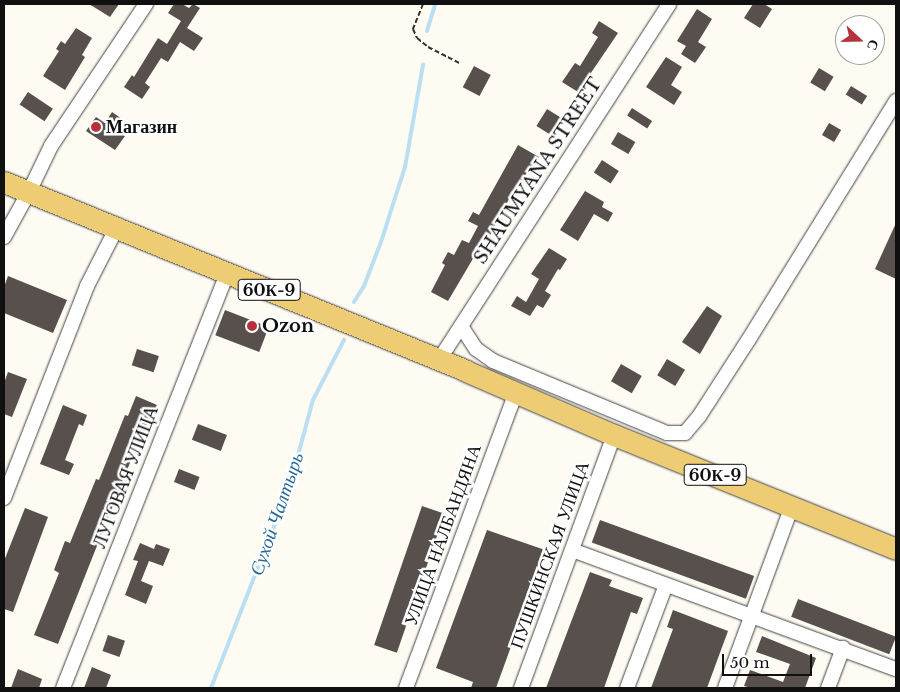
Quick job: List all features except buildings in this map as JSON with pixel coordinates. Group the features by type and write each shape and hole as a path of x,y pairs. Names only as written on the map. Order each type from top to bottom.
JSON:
{"main road":[{"name":"60К-9","path":"4,182 27,196 113,235 525,398 896,549"},
{"name":"60К-9","path":"4,191 27,196 439,360 525,398"}],"street":[{"path":"4,237 27,196 51,146 146,4"},
{"name":"SHAUMYANA STREET","path":"439,360 669,4"},
{"path":"461,326 476,349 493,361 667,433 685,432 700,415 749,339 896,101"},
{"path":"4,498 87,286 113,235"},
{"name":"ЛУГОВАЯ УЛИЦА","path":"63,688 225,279"},
{"name":"УЛИЦА НАЛБАНДЯНА","path":"406,688 525,398"},
{"name":"ПУШКИНСКАЯ УЛИЦА","path":"521,688 614,435"},
{"path":"724,688 792,506"},
{"path":"572,550 896,669"},
{"path":"627,688 666,585"},
{"path":"828,688 843,648"}],"path":[{"path":"423,4 413,29 417,38 428,47 460,63"}],"waterway":[{"name":"Сухой Чалтырь","path":"427,31 435,4"},
{"name":"Сухой Чалтырь","path":"354,302 364,286 381,242 405,167 423,65"},
{"name":"Сухой Чалтырь","path":"211,688 290,485 313,400 344,340"}],"place":[{"name":"Магазин","path":"96,127"},
{"name":"Ozon","path":"252,326"}]}
